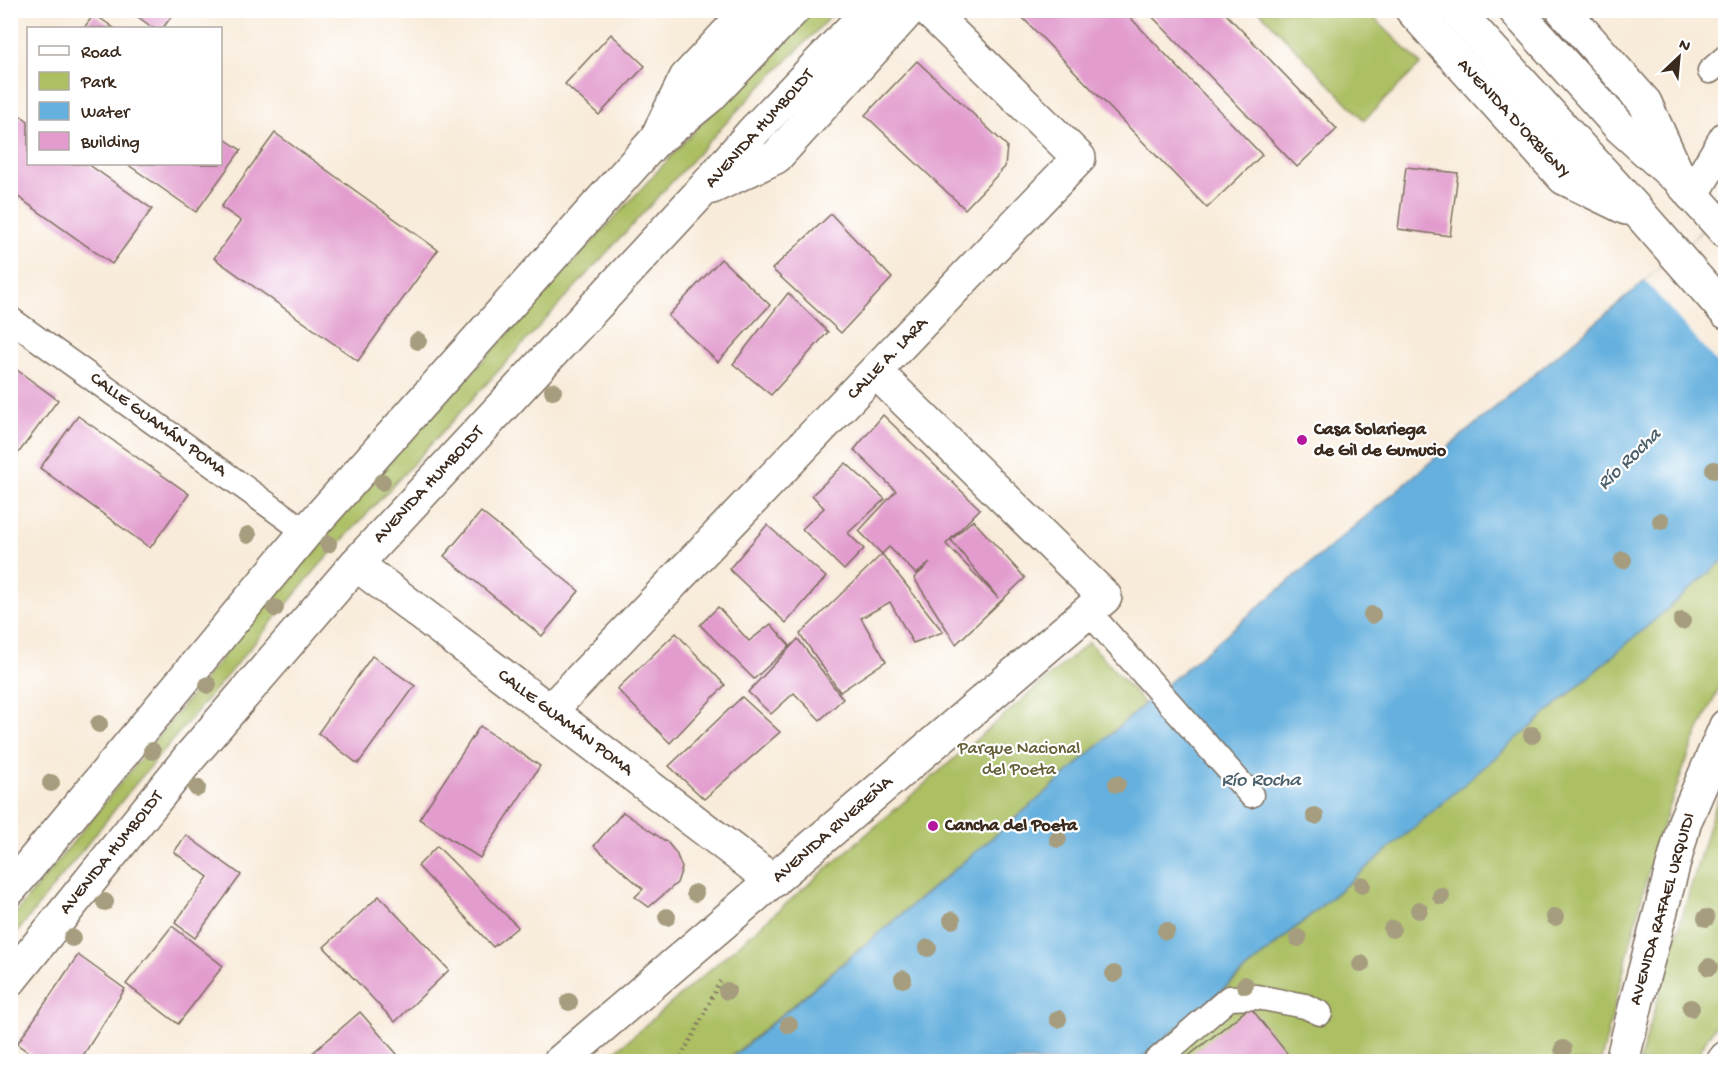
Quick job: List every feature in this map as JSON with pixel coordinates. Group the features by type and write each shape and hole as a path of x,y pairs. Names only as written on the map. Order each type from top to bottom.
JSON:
{"main road":[{"path":"653,143 686,78 749,10"},
{"path":"10,889 306,531 653,143 709,97 793,10"},
{"name":"AVENIDA HUMBOLDT","path":"10,980 189,758 356,564 702,191 752,133 870,10"},
{"path":"702,191 776,157 909,10"},
{"name":"CALLE A. LARA","path":"550,711 1079,158 928,10"},
{"name":"AVENIDA D'ORBIGNY","path":"1412,10 1564,178 1641,215 1725,312"},
{"path":"1456,10 1641,215"},
{"path":"1515,10 1620,127 1687,189 1720,226"},
{"path":"1563,10 1645,103 1687,189"},
{"path":"1687,189 1725,138"},
{"path":"876,372 1097,604"},
{"name":"CALLE GUAMÁN POMA","path":"356,564 773,881"},
{"name":"AVENIDA RIVEREÑA","path":"560,1062 1097,604"},
{"name":"AVENIDA RAFAEL URQUIDI","path":"1622,1062 1685,822 1725,726"}],"lane":[{"name":"CALLE GUAMÁN POMA","path":"10,319 306,531"},
{"path":"1097,604 1251,795"},
{"path":"1155,1062 1229,998 1257,997 1305,1006 1320,1013"}],"path":[{"path":"678,1062 722,976"}],"green space":[{"path":"812,11 836,11 736,112 319,566 128,793 11,940 11,919 306,553 722,101"},
{"path":"1259,11 1367,11 1421,64 1364,120"},
{"path":"1725,559 1725,676 1693,743 1654,849 1601,1061 1138,1062 1425,818"},
{"name":"Parque Nacional del Poeta","path":"1089,642 1145,704 1043,795 726,1061 603,1062"},
{"path":"1725,781 1725,1010 1693,1061 1639,1062 1713,812"}],"water":[{"name":"Río Rocha","path":"1725,211 1725,559 1425,818 1138,1061 726,1062 1043,795 1159,691"}],"pier":[{"path":"1725,211 1725,372 1645,281"}],"building":[{"path":"129,10 176,10 164,27 152,27"},
{"path":"1023,10 1123,10 1262,155 1207,208 1019,14"},
{"path":"1146,10 1222,10 1337,129 1297,167"},
{"path":"94,14 113,27 85,27"},
{"path":"611,34 645,66 599,115 565,84"},
{"path":"917,61 1007,146 1005,167 965,209 865,115"},
{"path":"21,116 27,120 27,165 89,165 152,209 112,264 10,191 10,131"},
{"path":"275,133 438,250 358,361 214,258 241,221 221,207"},
{"path":"222,137 241,150 196,212 128,165 222,165"},
{"path":"1406,167 1458,173 1450,236 1398,229"},
{"path":"831,214 892,278 841,333 772,269"},
{"path":"721,259 770,305 718,362 668,316"},
{"path":"788,293 828,332 771,395 733,364"},
{"path":"10,365 58,400 14,459 10,456"},
{"path":"883,415 980,509 946,544 998,598 951,540 973,520 1025,578 956,644 914,578 930,563 916,574 889,547 882,554 859,531 896,491 854,450"},
{"path":"78,416 189,494 150,548 40,468"},
{"path":"846,463 885,499 848,533 864,549 844,570 802,529 824,508 812,495"},
{"path":"481,512 579,591 542,636 444,556"},
{"path":"767,525 826,577 786,623 729,569"},
{"path":"882,554 943,632 913,643 890,602 861,618 886,661 840,692 800,634"},
{"path":"718,607 749,641 771,624 790,646 754,679 700,625"},
{"path":"676,633 725,685 670,743 617,689"},
{"path":"798,639 843,699 820,720 794,693 771,714 748,692"},
{"path":"372,656 415,686 358,764 318,733"},
{"path":"742,697 780,732 704,799 669,766"},
{"path":"480,726 540,766 480,858 419,819"},
{"path":"623,812 668,843 676,853 682,868 677,883 649,907 635,897 643,889 594,846"},
{"path":"186,835 241,875 195,938 175,923 208,877 174,852"},
{"path":"437,846 518,927 493,947 418,866"},
{"path":"379,896 449,970 395,1022 324,947"},
{"path":"172,926 223,966 178,1024 126,984"},
{"path":"78,955 125,989 79,1062 42,1062 17,1044"},
{"path":"1250,1007 1294,1062 1181,1062"},
{"path":"360,1012 404,1062 311,1062 308,1057"}],"place":[{"name":"Casa Solariega de Gil de Gumucio","path":"1302,440"},
{"name":"Cancha del Poeta","path":"933,826"}]}
